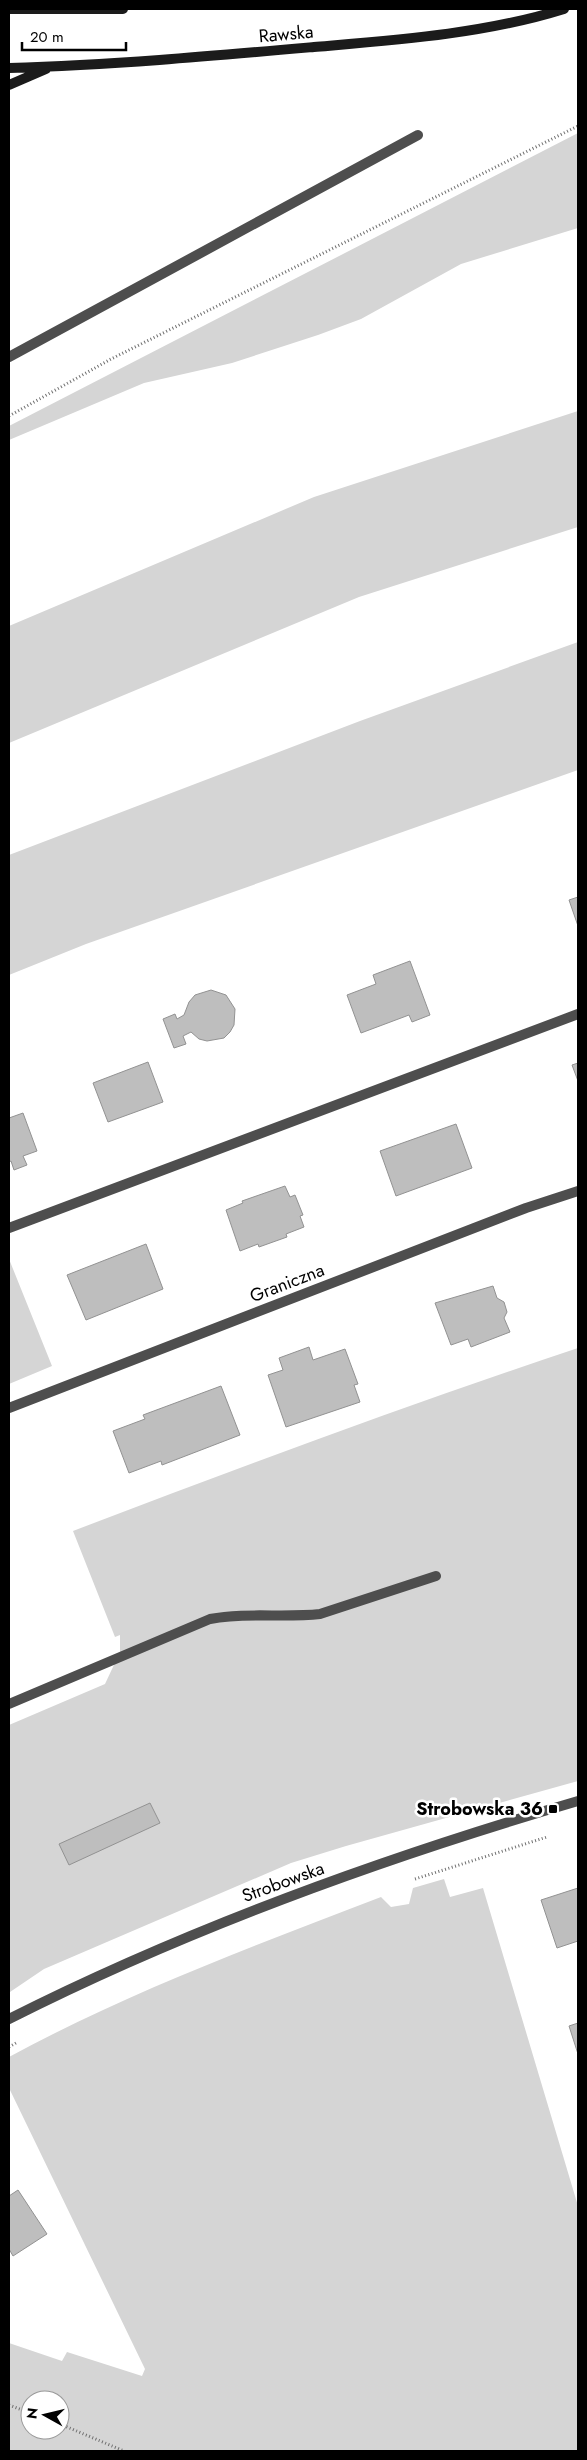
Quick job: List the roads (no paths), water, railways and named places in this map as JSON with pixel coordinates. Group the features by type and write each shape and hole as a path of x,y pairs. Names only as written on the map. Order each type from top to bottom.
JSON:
{"main road":[{"path":"10,9 123,9"},
{"name":"Rawska","path":"9,68 52,67 226,55 392,40 536,18 564,9"},
{"path":"9,85 52,67"}],"street":[{"path":"9,356 418,135"},
{"path":"9,1228 578,1014"},
{"name":"Graniczna","path":"9,1408 526,1208 578,1192"},
{"path":"9,1704 210,1619 228,1616 301,1616 320,1614 436,1576"},
{"name":"Strobowska","path":"9,2019 91,1977 191,1934 316,1886 578,1802"}],"place":[{"name":"Strobowska 36","path":"553,1809"}]}
